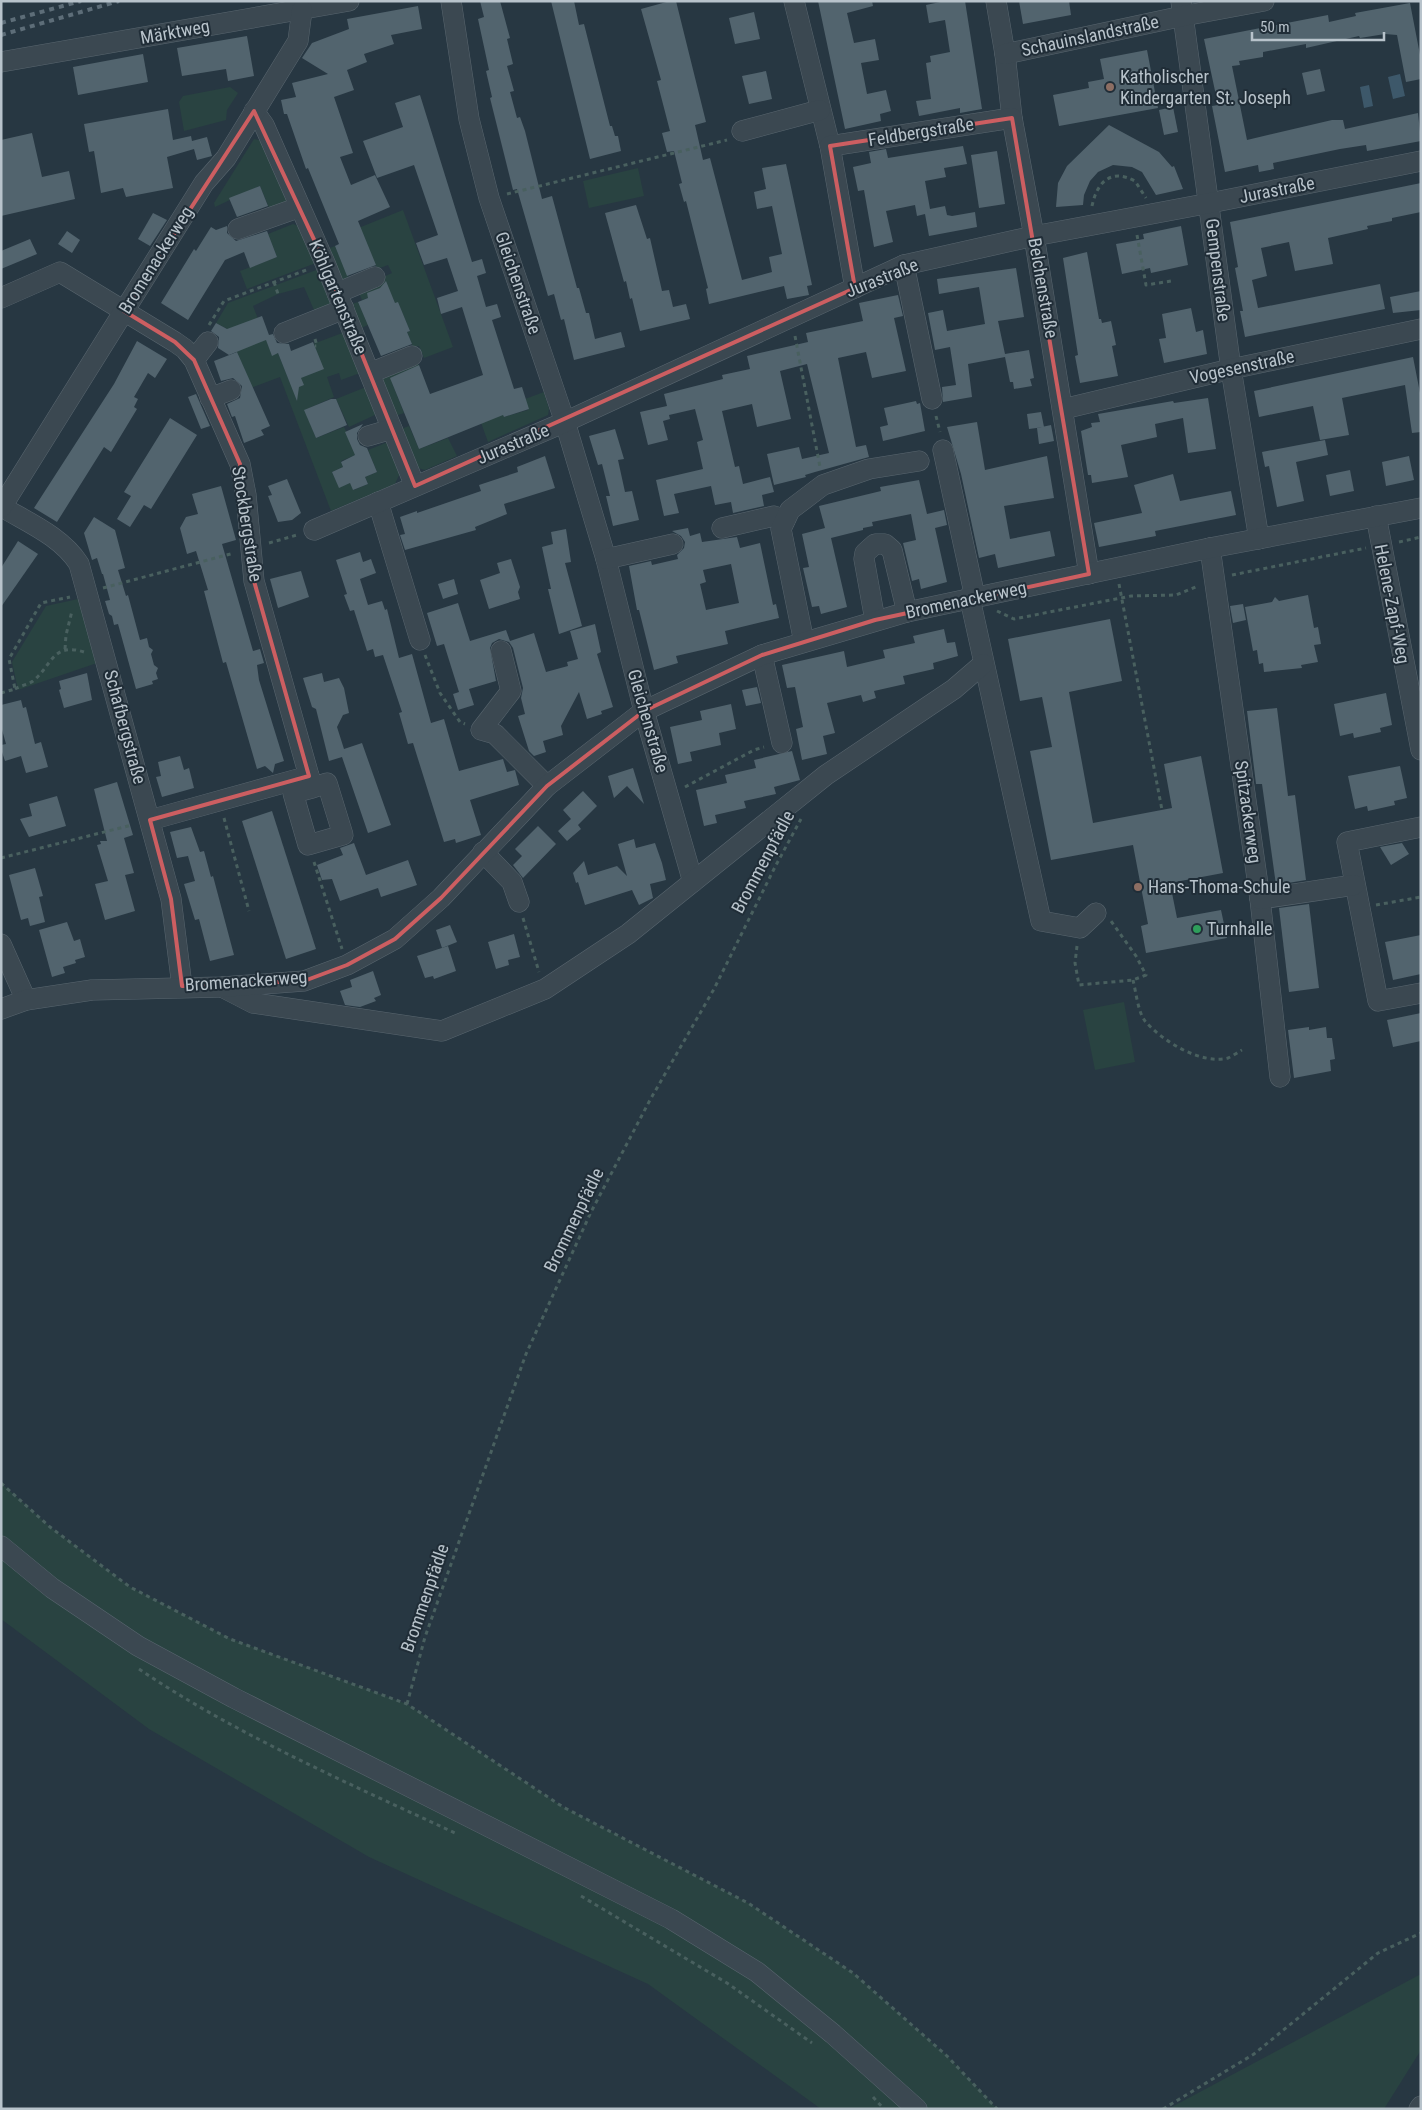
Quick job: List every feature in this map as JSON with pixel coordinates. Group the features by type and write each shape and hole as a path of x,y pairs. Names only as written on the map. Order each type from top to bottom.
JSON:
{"street":[{"name":"Märktweg","path":"1,62 349,1"},
{"name":"Gleichenstraße","path":"451,1 469,119 489,198 565,422 606,559 644,711 693,882"},
{"path":"794,1 830,146 855,288"},
{"name":"Belchenstraße","path":"996,1 1005,54 1012,118 1034,236 1089,574"},
{"name":"Schauinslandstraße","path":"1005,54 1182,8 1264,1"},
{"name":"Gempenstraße","path":"1182,8 1210,203 1231,369 1259,539"},
{"name":"Bromenackerweg","path":"2,508 204,183 226,158 298,41 302,10"},
{"path":"742,131 820,110"},
{"name":"Köhlgartenstraße","path":"254,111 264,125 325,263 415,486"},
{"name":"Feldbergstraße","path":"830,146 1012,118"},
{"name":"Jurastraße","path":"314,530 565,422 904,265 1034,236 1421,161"},
{"path":"240,233 301,210"},
{"path":"904,265 932,399"},
{"name":"Stockbergstraße","path":"1,298 60,272 174,342 192,358 240,464 246,495 254,581 310,782"},
{"path":"287,337 343,308 375,277"},
{"name":"Vogesenstraße","path":"1063,409 1231,369 1421,329"},
{"path":"192,358 208,342"},
{"path":"370,374 412,356"},
{"path":"210,398 231,390"},
{"path":"368,436 392,429"},
{"path":"943,450 973,588 970,599 983,664 1041,921 1080,928 1096,913"},
{"path":"804,642 781,529 790,510 823,485 869,469 919,461"},
{"path":"378,502 420,640"},
{"name":"Schafbergstraße","path":"2,508 57,540 79,564 83,594 106,659 171,899 182,986"},
{"name":"Bromenackerweg","path":"1,1009 26,1000 92,990 182,986 222,987 304,980 347,965 395,939 441,898 547,786 644,711 762,655 907,612 1210,548 1421,508"},
{"path":"722,528 774,516 786,520"},
{"name":"Helene-Zapf-Weg","path":"1376,516 1380,545 1421,750"},
{"path":"606,559 673,544"},
{"path":"876,620 864,559 865,553 876,544 885,544 892,550 907,612"},
{"name":"Spitzackerweg","path":"1210,548 1260,899 1280,1077"},
{"path":"501,652 511,691 481,730 495,734 547,786"},
{"path":"762,655 782,743"},
{"path":"222,987 252,1003 442,1031 544,989 628,934 826,775 954,689 983,664"},
{"path":"150,820 219,801 310,782 327,783 343,835 308,845 293,793 310,782"},
{"path":"1421,827 1347,842 1358,908 1378,1001 1421,993"},
{"path":"483,852 512,882 519,902"},
{"path":"1260,899 1354,885"},
{"path":"1,944 26,1000"},
{"path":"1,1546 52,1588 138,1646 234,1698 687,1929 756,1972 833,2034 916,2109"}],"path":[{"path":"489,198 737,137 742,131"},
{"path":"1094,224 1092,207 1095,193 1106,178 1115,175 1128,177 1141,187 1146,285 1171,281"},
{"path":"192,358 224,301 325,263"},
{"path":"274,282 278,294"},
{"path":"792,318 823,485"},
{"path":"932,399 943,450"},
{"path":"15,689 9,659 41,603 83,594 314,530"},
{"path":"970,599 977,609 991,609 1014,619 1122,598 1176,595 1215,578 1421,537"},
{"path":"1117,568 1162,810"},
{"path":"65,649 66,635 83,594"},
{"path":"420,640 440,693 460,722 481,730"},
{"path":"1,693 33,681 51,658 65,649 78,650 106,659"},
{"path":"669,796 754,750 782,743"},
{"path":"219,801 249,911"},
{"name":"Brommenpfädle","path":"406,1704 425,1637 526,1354 600,1194 650,1100 714,989 776,865 803,816"},
{"path":"1,858 150,820"},
{"path":"308,845 347,965"},
{"path":"1358,908 1421,897"},
{"path":"519,902 544,989"},
{"path":"1080,928 1076,963 1079,985 1133,980 1146,975 1136,956 1110,919 1096,913"},
{"path":"1133,980 1144,1020 1164,1039 1184,1051 1203,1057 1228,1058 1242,1050"},
{"path":"1,1482 50,1527 130,1587 230,1639 406,1704 563,1807 748,1903 853,1973 947,2056 997,2109"},
{"path":"133,1666 165,1687 262,1739 459,1834"},
{"path":"576,1892 727,1983 817,2047"},
{"path":"1163,2109 1254,2054 1378,1953 1421,1933"},
{"path":"866,2091 884,2109"}],"highlighted area":[{"path":"254,111 325,263 415,486 855,288 830,146 1012,118 1089,574 875,620 762,655 644,711 547,786 441,898 395,939 347,965 304,981 182,986 171,899 150,820 309,776 254,581 240,464 194,360 175,342 124,311"}],"green space":[{"path":"230,87 238,93 227,110 226,120 184,131 179,102 183,96"},
{"path":"254,139 264,141 290,202 270,210 260,186 215,207 214,203"},
{"path":"638,168 644,196 589,208 583,181"},
{"path":"403,210 453,347 424,358 419,346 413,347 407,332 410,331 398,303 395,303 389,290 362,300 357,289 392,273 388,265 377,269 363,235 351,231"},
{"path":"293,224 301,227 316,263 247,289 240,271 277,257 268,234"},
{"path":"335,246 348,277 340,281 327,249"},
{"path":"319,269 334,307 314,310 304,287 278,294 253,306 272,355 278,353 290,383 295,386 300,378 313,373 313,344 345,332 360,373 341,380 339,373 327,377 334,397 305,410 316,438 344,427 358,454 341,461 343,467 332,472 339,487 350,483 354,490 368,484 365,477 377,472 368,450 388,442 400,473 395,484 331,511 280,377 248,389 247,376 227,329 216,323 228,303"},
{"path":"358,302 368,325 359,329 349,305"},
{"path":"417,361 421,371 392,383 404,413 395,416 378,376"},
{"path":"366,387 377,414 349,427 336,399"},
{"path":"544,392 549,409 548,415 488,442 475,406 501,408 504,417 528,410 525,399"},
{"path":"409,426 419,449 448,438 457,456 425,470 418,468 401,429"},
{"path":"78,599 97,663 18,690 12,662 46,606"},
{"path":"1124,1002 1135,1062 1095,1070 1083,1010"},
{"path":"1,1483 50,1527 130,1587 231,1639 407,1704 563,1807 748,1903 853,1973 947,2056 997,2109 821,2109 648,1984 369,1857 149,1729 1,1619"},
{"path":"1421,1974 1421,2050 1384,2109 1168,2109"}],"water":[{"path":"1400,74 1405,96 1393,99 1388,77"},
{"path":"1369,85 1373,106 1364,108 1360,87"}],"building":[{"path":"480,1 500,1 510,38 507,39 513,64 507,66 514,91 510,92 517,118 520,117 525,131 542,199 552,196 577,288 579,288 586,313 589,313 595,339 621,332 625,347 574,360 564,319 561,320 554,294 548,296 517,189 513,190 490,98 492,97 486,71 489,70 478,19 484,17"},
{"path":"551,1 574,1 579,25 584,24 610,126 612,126 615,136 618,136 621,151 590,159"},
{"path":"676,1 706,122 695,125 703,160 710,158 742,280 772,272 769,257 782,254 772,206 757,209 754,192 766,189 762,168 786,164 812,285 807,286 809,295 787,299 784,286 709,304 706,289 708,288 686,201 684,202 679,184 682,183 674,151 667,152 662,133 670,131 657,81 661,80 641,9"},
{"path":"818,1 872,1 873,6 847,13 854,43 875,39 879,60 861,63 867,94 886,90 891,111 880,114 881,121 845,129"},
{"path":"945,1 965,1 982,109 960,113 960,108 919,116 916,101 931,99 926,63 931,62 930,56 950,52 945,20 929,23 926,5"},
{"path":"1019,1 1069,1 1071,15 1023,24"},
{"path":"1410,3 1421,60 1421,79 1406,82 1397,35 1385,34 1360,38 1359,36 1306,48 1306,44 1263,52 1263,57 1239,61 1240,65 1232,66 1247,140 1332,120 1343,120 1345,129 1418,113 1421,141 1367,151 1366,145 1340,149 1273,163 1274,169 1259,172 1258,165 1225,172 1212,106 1218,105 1204,39 1328,15 1329,22 1356,16 1355,13"},
{"path":"418,6 422,29 391,35 394,44 364,54 367,62 347,70 354,90 334,97 353,153 340,157 351,185 375,175 390,207 358,221 376,265 347,276 335,246 339,244 308,168 306,169 287,114 284,114 281,100 296,97 292,83 328,74 302,58 312,43 349,29 347,19"},
{"path":"754,12 760,39 735,44 729,18"},
{"path":"247,36 254,76 228,81 226,69 182,76 177,48"},
{"path":"1147,50 1158,108 1059,126 1053,95 1089,88 1088,82 1104,79 1100,59"},
{"path":"143,54 148,82 78,95 73,67"},
{"path":"1320,69 1325,91 1307,95 1302,73"},
{"path":"766,71 772,99 749,104 742,76"},
{"path":"420,95 472,262 482,259 486,273 477,276 486,307 497,304 501,317 492,320 514,389 522,387 529,409 504,417 503,415 419,449 390,378 419,365 430,394 483,375 462,307 441,314 437,298 458,291 447,258 424,265 416,243 438,235 414,165 377,178 363,141 403,127 395,103"},
{"path":"1173,107 1178,132 1164,135 1159,110"},
{"path":"168,109 173,140 191,136 192,141 207,137 212,156 197,160 194,149 167,157 173,188 126,197 123,188 101,193 94,151 89,152 84,124"},
{"path":"1109,125 1159,152 1172,167 1174,166 1183,189 1156,195 1142,172 1132,167 1113,165 1098,172 1090,181 1084,195 1083,205 1056,207 1058,183 1067,166"},
{"path":"32,133 42,177 69,171 75,199 1,216 1,140"},
{"path":"963,146 967,164 944,168 946,177 925,181 930,209 945,206 947,215 952,216 975,212 977,227 929,236 925,214 917,216 915,205 886,211 893,242 874,247 864,190 858,191 853,167 871,163 869,152 886,149 888,158"},
{"path":"997,151 1005,204 979,208 971,155"},
{"path":"1421,183 1421,212 1367,226 1368,229 1328,238 1333,264 1295,271 1289,242 1261,248 1267,276 1252,280 1258,308 1380,284 1385,309 1245,337 1240,311 1243,311 1235,268 1238,267 1230,222"},
{"path":"260,186 268,206 237,217 229,198"},
{"path":"636,205 647,239 650,238 662,291 669,290 673,307 686,304 690,319 640,331 632,298 630,299 626,281 624,282 605,213"},
{"path":"153,213 167,220 150,246 138,239"},
{"path":"227,226 227,233 236,241 267,231 277,257 250,268 244,252 225,260 188,320 161,303 194,249 196,251 211,227 216,230"},
{"path":"1181,226 1188,265 1151,273 1150,268 1122,274 1116,244 1144,239 1143,234"},
{"path":"67,231 80,240 72,253 58,244"},
{"path":"30,239 37,254 1,269 1,251"},
{"path":"1087,252 1099,319 1101,319 1102,323 1111,321 1116,345 1112,346 1118,376 1080,383 1075,356 1078,355 1063,258"},
{"path":"1016,268 1024,317 998,321 1005,354 1029,350 1034,378 1030,379 1032,386 1014,389 1013,382 1010,382 1005,357 968,364 972,397 943,402 942,387 956,385 950,347 935,350 928,313 943,310 947,331 985,324 979,287 939,294 937,279"},
{"path":"386,281 395,303 398,302 410,331 407,332 412,344 381,356 358,302 368,298 367,293 380,288"},
{"path":"1421,291 1421,310 1393,313 1390,297"},
{"path":"898,295 903,316 894,318 906,371 872,378 866,352 838,358 856,447 866,445 869,457 774,485 767,454 799,447 802,459 829,453 807,364 780,371 791,419 757,427 752,404 722,411 735,467 739,466 743,484 770,477 774,492 762,495 764,506 733,513 731,502 715,505 711,486 674,494 679,513 664,516 656,480 703,469 697,442 703,440 695,409 669,415 670,419 663,421 668,440 648,445 640,412 667,406 664,394 723,379 722,375 750,369 747,356 808,342 806,333 863,321 859,303"},
{"path":"1191,308 1196,332 1203,330 1207,354 1164,363 1159,339 1166,338 1162,314"},
{"path":"262,316 269,335 273,334 277,343 289,344 291,351 313,342 324,369 301,378 304,385 299,387 297,401 278,353 272,356 266,340 229,355 218,348 219,337 211,331 216,323 227,329"},
{"path":"137,341 167,359 155,378 148,373 134,397 138,399 134,407 137,409 111,452 104,447 57,522 34,508 114,384"},
{"path":"237,352 270,426 261,430 264,435 244,443 235,416 232,417 227,404 240,398 242,386 233,378 221,381 214,361"},
{"path":"1413,357 1421,398 1421,432 1412,433 1405,385 1342,398 1349,435 1320,440 1313,406 1259,417 1254,391"},
{"path":"196,394 210,426 201,429 188,397"},
{"path":"1208,398 1216,449 1188,453 1183,418 1155,424 1157,437 1121,445 1128,477 1092,483 1091,475 1088,475 1081,431 1092,427 1091,423 1100,422 1098,414 1173,401 1174,403"},
{"path":"331,399 336,399 347,425 316,438 304,410"},
{"path":"916,401 917,404 920,403 925,431 883,441 880,427 888,425 884,408"},
{"path":"1041,412 1044,427 1029,429 1027,414"},
{"path":"170,418 197,435 151,509 144,505 130,527 117,519 131,496 124,492"},
{"path":"977,422 985,470 1047,456 1054,498 1004,506 1010,539 1050,531 1055,556 998,568 995,554 979,558 961,474 947,427"},
{"path":"363,424 357,433 357,439 360,445 367,448 377,472 365,477 368,484 353,490 350,483 339,488 332,472 343,467 341,462 355,455 345,432"},
{"path":"1051,425 1054,441 1039,444 1037,428"},
{"path":"615,429 624,459 618,460 625,492 632,491 639,520 613,526 606,496 610,496 602,464 598,465 589,436"},
{"path":"1325,440 1328,455 1296,462 1304,501 1277,507 1269,466 1265,467 1262,452"},
{"path":"545,456 555,488 504,504 507,514 475,527 476,530 405,550 400,535 405,534 400,517 481,491 479,485 518,472 517,467"},
{"path":"1409,456 1414,480 1386,486 1382,462"},
{"path":"1350,470 1354,491 1330,496 1326,475"},
{"path":"1173,474 1180,501 1231,491 1236,515 1155,531 1156,536 1099,547 1094,523 1142,513 1134,485"},
{"path":"287,479 301,513 292,520 278,522 268,496 272,495 268,486"},
{"path":"919,480 927,514 944,510 947,525 935,528 947,582 921,589 919,579 912,581 903,543 916,540 911,514 872,522 873,526 863,528 863,530 831,538 847,607 821,614 819,606 812,607 803,568 809,567 802,534 825,528 819,506 881,491 880,487"},
{"path":"221,486 236,540 222,544 253,651 260,649 264,663 257,665 259,680 284,761 275,764 273,773 265,766 257,769 226,662 223,663 204,591 208,590 196,551 187,554 180,528 186,517 198,514 192,494"},
{"path":"94,517 115,530 125,568 118,570 126,596 128,595 140,640 147,638 149,647 153,650 151,654 154,665 158,668 156,673 158,679 152,681 153,684 136,689 118,624 114,625 112,616 109,614 105,601 110,600 103,574 97,558 92,560 84,533"},
{"path":"688,528 690,536 700,533 702,542 737,537 740,548 760,543 773,605 776,604 779,618 725,631 728,644 676,656 678,663 654,670 639,610 637,610 629,566 651,561 652,565 678,559 677,555 684,548 685,542 681,536 672,531","holes":["731,564 739,603 706,610 700,584 706,582 703,570"]},
{"path":"566,529 571,562 565,563 582,626 559,634 548,589 551,589 542,547 553,544 551,532"},
{"path":"18,541 38,554 1,607 1,568"},
{"path":"360,552 363,562 371,559 376,573 360,579 368,605 382,601 385,610 387,609 399,658 412,654 431,723 444,719 459,771 503,759 507,772 515,770 519,785 470,800 481,835 456,843 455,839 444,842 413,743 408,744 399,713 402,712 383,655 375,657 373,649 367,651 354,610 350,611 344,595 347,594 336,560"},
{"path":"511,559 520,587 518,592 520,599 489,609 480,580 500,573 497,563"},
{"path":"301,571 309,597 278,608 270,579"},
{"path":"454,579 458,594 443,599 438,584"},
{"path":"1308,595 1314,628 1318,627 1321,644 1314,645 1318,662 1301,665 1302,668 1264,672 1263,663 1259,664 1257,650 1253,651 1245,607 1272,602 1275,597 1279,601"},
{"path":"458,603 470,641 506,630 510,641 534,633 546,672 568,666 567,662 578,659 570,631 595,624 601,652 597,654 613,707 601,711 602,714 587,719 579,692 561,726 563,735 543,741 546,752 534,756 529,751 518,716 525,714 521,698 523,688 513,648 509,642 499,639 492,643 490,648 496,681 469,689 474,705 458,710 453,694 459,692 444,644 437,646 427,613"},
{"path":"1243,604 1246,620 1233,623 1230,606"},
{"path":"1110,619 1122,681 1069,692 1093,823 1172,808 1164,764 1201,756 1223,873 1170,883 1177,918 1221,910 1227,938 1146,953 1141,926 1148,924 1133,845 1051,860 1030,751 1052,747 1042,697 1020,701 1008,639"},
{"path":"944,629 947,643 955,642 958,656 933,663 934,669 903,676 905,684 874,691 876,698 863,702 861,695 827,703 835,733 823,736 827,754 802,760 796,729 803,727 795,687 787,688 782,665 844,651 847,667 885,658 883,650 915,643 913,636"},
{"path":"87,673 92,700 64,708 59,690 61,689 59,681"},
{"path":"322,673 324,682 339,678 344,688 349,713 343,715 337,727 344,749 362,743 391,825 368,833 342,757 329,761 316,709 312,707 303,678"},
{"path":"757,687 761,703 746,706 742,690"},
{"path":"1386,693 1392,725 1380,728 1381,732 1354,738 1353,733 1340,736 1334,704"},
{"path":"21,700 23,708 26,707 35,744 41,742 48,767 26,773 21,756 5,761 1,749 1,745 6,744 1,726 1,705"},
{"path":"731,704 736,729 719,733 721,745 690,752 692,761 678,764 670,727 702,720 700,711"},
{"path":"1277,708 1288,796 1295,795 1306,880 1276,885 1262,784 1256,784 1247,711"},
{"path":"792,751 800,780 774,787 776,794 744,801 746,808 715,815 717,823 704,826 696,790 727,783 725,775 756,768 754,760"},
{"path":"180,756 184,770 189,768 194,788 162,797 156,777 161,776 158,762"},
{"path":"1400,766 1407,798 1394,801 1395,805 1368,811 1367,806 1355,809 1348,776"},
{"path":"633,768 644,804 627,786 614,798 608,776"},
{"path":"117,782 133,835 124,838 134,873 125,875 135,911 105,920 95,884 108,881 97,845 101,844 100,841 107,841 94,789"},
{"path":"583,791 597,806 578,825 581,829 567,841 558,831 571,819 563,810"},
{"path":"57,796 66,826 29,837 20,819 32,816 29,804"},
{"path":"272,811 316,949 286,959 242,821"},
{"path":"538,826 556,844 523,878 513,865 522,856 515,849"},
{"path":"191,827 200,852 204,851 211,877 213,876 234,955 210,961 199,919 195,920 184,884 195,881 188,856 177,858 170,832"},
{"path":"634,839 636,848 655,843 662,863 666,880 650,884 653,898 639,905 632,890 585,905 578,882 576,883 573,873 584,861 588,875 617,866 627,876 618,844"},
{"path":"354,843 366,875 408,860 417,885 381,897 378,888 340,901 332,879 322,880 317,865 343,855 340,848"},
{"path":"1402,843 1409,854 1391,865 1380,847"},
{"path":"35,868 43,896 39,897 45,922 30,926 28,918 21,920 9,875"},
{"path":"1309,904 1319,988 1289,992 1279,908"},
{"path":"67,922 74,941 80,939 85,957 75,960 76,963 63,967 65,973 52,977 39,930"},
{"path":"450,925 457,942 442,948 436,930"},
{"path":"514,934 520,957 508,960 509,965 496,969 488,942"},
{"path":"1421,935 1421,974 1393,980 1385,942"},
{"path":"448,946 456,971 434,979 433,976 425,978 417,956"},
{"path":"373,971 381,995 374,998 376,1001 360,1007 345,1005 340,991 352,987 350,980"},
{"path":"1421,1013 1421,1041 1393,1047 1387,1020"},
{"path":"1309,1027 1309,1030 1326,1027 1327,1038 1332,1038 1335,1059 1330,1060 1331,1071 1294,1078 1288,1030"}],"railway":[{"path":"1,23 81,1"},
{"path":"1,35 119,1"}],"place":[{"name":"Katholischer Kindergarten St. Joseph","path":"1110,87"},
{"name":"Hans-Thoma-Schule","path":"1138,887"},
{"name":"Turnhalle","path":"1197,929"}]}
